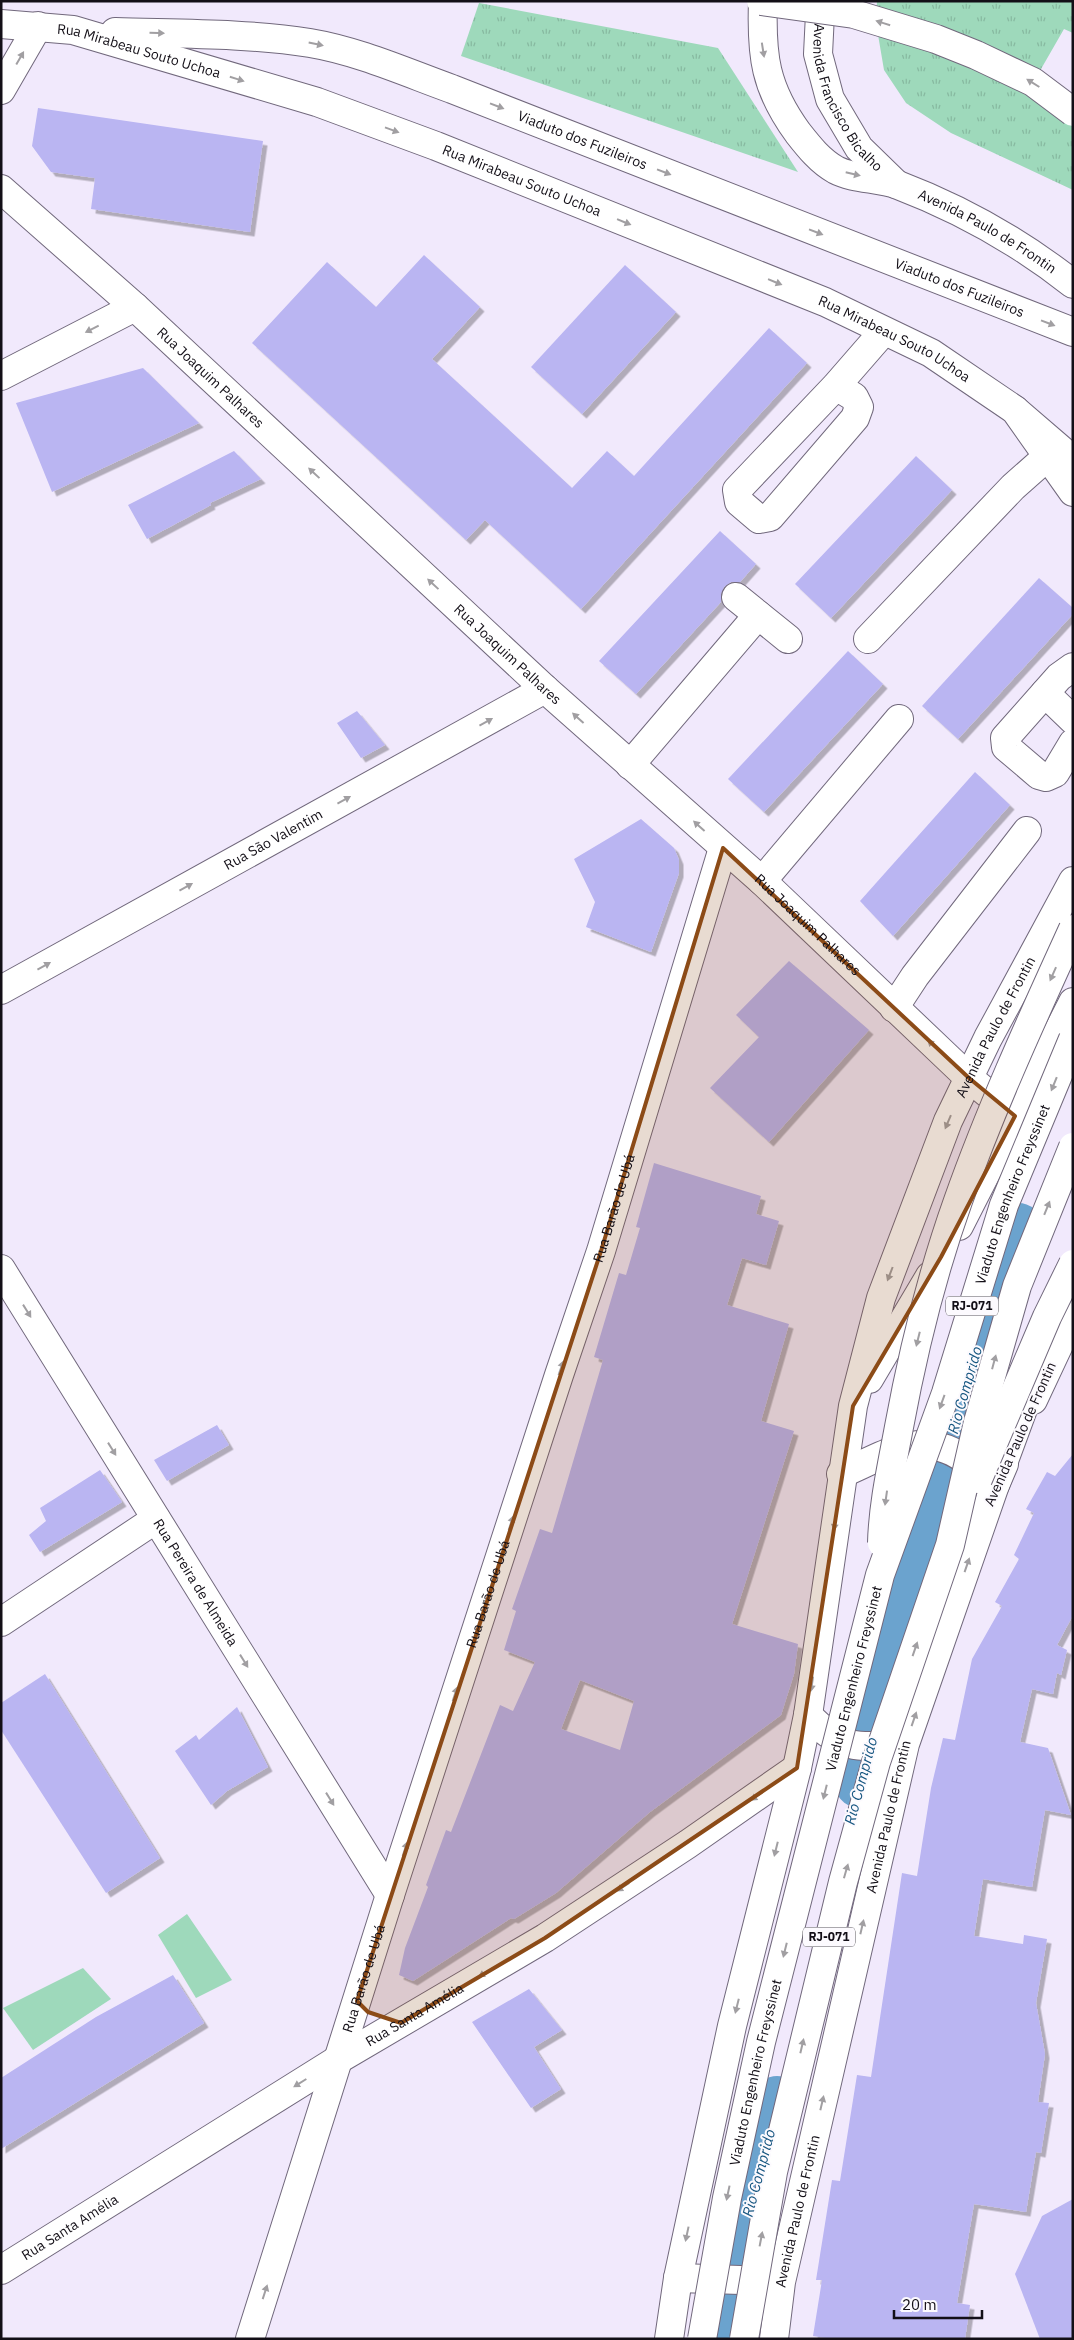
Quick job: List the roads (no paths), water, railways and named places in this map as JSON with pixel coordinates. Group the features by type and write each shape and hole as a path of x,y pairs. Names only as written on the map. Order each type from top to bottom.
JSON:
{"main road":[{"path":"897,185 837,170 811,151 785,115 768,79 762,41 762,1 854,14 936,40 976,55 1033,82 1073,112"},
{"name":"Avenida Francisco Bicalho","path":"824,1 820,14 818,54 830,99 859,148 897,185"},
{"name":"Rua Mirabeau Souto Uchoa","path":"1,24 73,30 317,102 427,143 826,302 883,332 931,353 1015,410 1060,458"},
{"path":"1,90 38,26"},
{"name":"Viaduto dos Fuzileiros","path":"73,30 267,38 311,43 358,55 452,89 1073,332"},
{"name":"Avenida Paulo de Frontin","path":"897,185 987,226 1049,265 1073,284"},
{"name":"Rua Joaquim Palhares","path":"1,190 135,307 545,689 762,881 969,1078 1016,1116"},
{"path":"1,376 135,307"},
{"path":"836,386 854,397 859,407 855,418 770,517 759,519 739,502 737,490 836,386 883,332"},
{"path":"868,639 1013,487 1060,458 1073,492"},
{"path":"736,597 788,639"},
{"path":"630,764 758,615"},
{"path":"1072,668 1004,738 1006,747 1039,775 1046,777 1054,772 1073,743"},
{"name":"Rua São Valentim","path":"1,990 545,689"},
{"path":"1045,694 1073,720"},
{"path":"762,881 899,719"},
{"path":"894,1008 915,976 1027,830"},
{"name":"Rua Barão de Ubá","path":"250,2339 390,1895 601,1251 723,848"},
{"name":"Avenida Paulo de Frontin","path":"669,2339 678,2278 732,2026 797,1768 808,1715 852,1406 881,1298 948,1121 988,1038 1073,881"},
{"path":"880,1575 882,1522 887,1490 908,1378 926,1306 958,1201 1022,1041 1073,929"},
{"name":"Avenida Paulo de Frontin","path":"852,1406 952,1238 1073,1002"},
{"name":"Viaduto Engenheiro Freyssinet","path":"702,2339 727,2198 761,2042 880,1575 946,1393 1004,1205 1073,1039"},
{"name":"RJ-071","path":"744,2339 773,2172 843,1882 876,1762 950,1545 978,1422 1006,1323 1036,1235 1073,1147"},
{"path":"950,1545 1047,1317 1073,1264"},
{"name":"Rua Pereira de Almeida","path":"1,1269 390,1895"},
{"path":"841,1474 908,1446 925,1443 942,1446 965,1457 995,1485 1073,1280"},
{"name":"Avenida Paulo de Frontin","path":"774,2339 781,2282 905,1744 995,1485 1073,1315"},
{"path":"1,1622 156,1519"},
{"path":"808,1715 839,1749 853,1759 872,1757 905,1744"},
{"path":"797,1768 839,1749"},
{"path":"872,1757 895,1786"},
{"name":"Rua Santa Amélia","path":"1,2270 339,2059 545,1938 688,1844 797,1768"},
{"path":"357,2001 378,2018 401,2023"},
{"path":"678,2278 781,2282"}],"waterway":[{"name":"Rio Comprido","path":"860,1782 967,1374 1018,1229"},
{"name":"Rio Comprido","path":"722,2339 734,2270 777,2102"}]}
